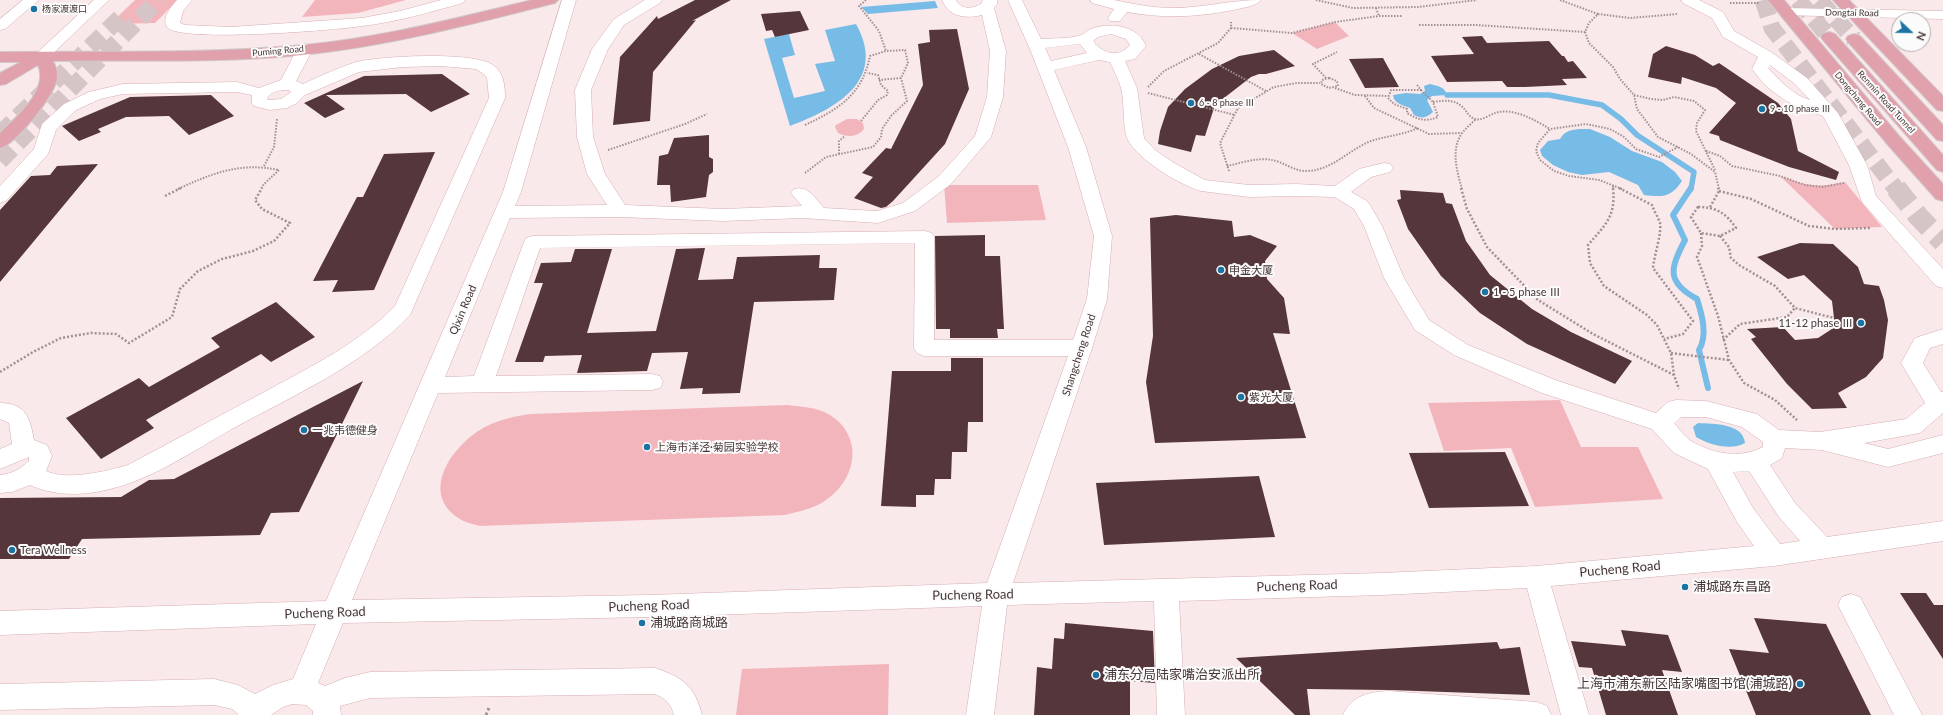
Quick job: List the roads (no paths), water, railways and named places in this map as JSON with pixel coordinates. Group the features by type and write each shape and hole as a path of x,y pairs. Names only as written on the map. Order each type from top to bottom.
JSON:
{"main road":[{"name":"Puming Road","path":"0,57 239,54 305,49 355,43 454,23 550,0"},
{"path":"1841,0 1943,106"},
{"name":"Dongchang Road","path":"1779,5 1894,141 1943,195"},
{"name":"Renmin Road Tunnel","path":"1829,37 1943,166"},
{"name":"Renmin Road Tunnel","path":"1854,39 1943,136"},
{"path":"0,80 42,56 50,71 49,83 41,98 0,143"}],"street":[{"path":"0,26 32,0"},
{"path":"42,56 102,0"},
{"path":"185,0 172,19 174,25 182,29 224,31 362,22 401,15 458,0"},
{"name":"Qixin Road","path":"317,702 336,612 512,192 569,0"},
{"path":"620,211 596,174 585,137 583,90 600,49 620,22 655,0"},
{"path":"504,212 620,211 723,215 819,213 878,217 909,207 945,180 983,137 995,96 998,51 989,4 976,12 962,12 952,7 949,4 949,0"},
{"name":"Shangcheng Road","path":"980,715 996,594 1082,348 1097,299 1103,236 1077,146 1036,44 1015,0"},
{"path":"1097,0 1143,12 1223,8 1254,0"},
{"path":"1691,2 1718,15 1728,34 1766,55 1801,81"},
{"name":"Dongtai Road","path":"1779,5 1853,12 1943,15"},
{"path":"1111,30 1115,16 1123,7"},
{"path":"1036,44 1087,39 1096,32 1111,30 1127,33 1134,37 1138,46 1131,54 1107,56 1045,67"},
{"path":"1750,32 1761,37 1776,50 1830,113 1858,165 1868,198 1943,281"},
{"path":"1087,39 1086,44 1088,48 1107,56 1129,88 1136,139 1149,154 1168,167 1201,185 1249,191 1296,190 1339,192 1362,205 1373,226 1394,278 1422,325 1461,350 1550,387 1660,423 1682,447 1716,463 1755,462 1774,452 1774,438"},
{"path":"29,474 49,483 74,484 101,482 135,472 314,375 365,344 386,328 403,310 497,98 498,85 493,75 481,65 460,62 382,64 362,66 292,88 272,87 262,93 259,97 260,102 275,105 288,102 297,95 292,88 296,68 305,49"},
{"path":"1766,55 1760,69 1776,86 1796,101 1830,113"},
{"path":"0,197 42,150 48,128 70,107 95,95 123,89 237,87 262,93"},
{"path":"1339,192 1365,173 1384,168"},
{"path":"800,192 819,213"},
{"path":"482,384 533,242 925,237 924,348 1082,348"},
{"path":"1820,441 1912,427 1940,402 1912,363 1922,343 1943,336"},
{"path":"431,385 652,382"},
{"path":"1660,423 1676,408 1706,409 1749,420 1774,438 1820,441 1888,458 1943,444"},
{"path":"0,411 7,411 19,419 24,449"},
{"path":"0,460 16,451 24,449 36,450 40,453 41,457 40,463 29,474 12,482 0,484"},
{"path":"1755,462 1787,510 1822,548"},
{"path":"1716,463 1745,515 1774,555"},
{"name":"Pucheng Road","path":"0,623 336,612 650,606 1536,577 1774,555 1943,531"},
{"path":"1536,577 1575,715"},
{"path":"1166,590 1171,715"},
{"path":"1851,605 1908,715"},
{"path":"0,697 214,692 238,698 254,712 270,699 286,693 317,702 345,691 370,685 655,681 669,685 680,694 687,706 688,715"},
{"path":"1357,715 1362,710 1374,705 1389,704 1538,715"}],"water":[{"path":"935,1 938,8 868,14 861,7"},
{"path":"856,24 864,44 866,62 861,77 852,90 839,101 824,111 790,126 764,39 789,34 795,55 782,58 794,98 825,91 815,64 835,61 825,30"},
{"path":"1430,84 1443,89 1447,95 1432,96 1427,100 1433,112 1426,117 1414,115 1410,108 1399,104 1394,98 1393,95 1406,93 1420,94 1425,91 1424,86"},
{"path":"1580,129 1590,129 1610,137 1632,151 1662,162 1675,172 1682,181 1674,191 1666,195 1644,195 1638,185 1609,172 1582,175 1568,172 1553,165 1542,156 1540,150 1548,141 1560,139 1566,132"},
{"path":"1698,423 1719,424 1733,428 1743,436 1745,443 1733,447 1714,445 1696,437 1693,427"}],"waterway":[{"path":"1447,95 1549,95 1602,105 1621,119 1637,135 1694,172 1691,189"},
{"path":"1691,188 1673,215 1685,240 1676,259 1674,274 1680,287 1697,299 1699,305 1704,331 1702,344 1699,350 1708,388"}],"tunnel":[{"path":"0,161 158,0"},
{"path":"1763,0 1772,28 1896,189"},
{"path":"1798,0 1829,37"},
{"path":"1819,0 1854,39"},
{"path":"0,134 121,17"},
{"path":"1896,188 1918,216 1943,242"}],"place":[{"name":"杨家渡渡口","path":"34,9"},
{"name":"6 - 8 phase Ⅲ","path":"1191,103"},
{"name":"9 - 10 phase Ⅲ","path":"1762,109"},
{"name":"申金大厦","path":"1221,270"},
{"name":"1 - 5 phase Ⅲ","path":"1485,292"},
{"name":"11-12 phase Ⅲ","path":"1861,323"},
{"name":"紫光大厦","path":"1241,397"},
{"name":"一兆韦德健身","path":"304,430"},
{"name":"上海市洋泾·菊园实验学校","path":"647,447"},
{"name":"Tera Wellness","path":"12,550"},
{"name":"浦城路东昌路","path":"1685,587"},
{"name":"浦城路商城路","path":"642,623"},
{"name":"浦东分局陆家嘴治安派出所","path":"1096,675"},
{"name":"上海市浦东新区陆家嘴图书馆(浦城路)","path":"1800,684"}]}
